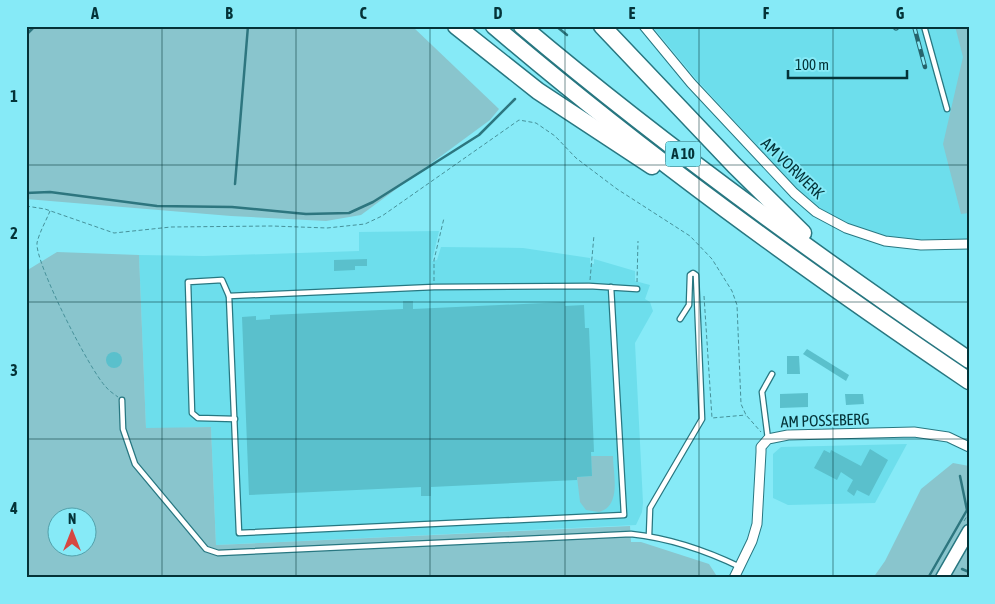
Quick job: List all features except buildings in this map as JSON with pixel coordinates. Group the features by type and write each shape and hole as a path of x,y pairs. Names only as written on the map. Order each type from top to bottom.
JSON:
{"highway":[{"path":"456,26 538,91 679,183 729,212"},
{"name":"A 10","path":"494,26 628,135 729,212 798,263 969,381"},
{"name":"A 10","path":"522,26 702,169 836,270 969,360"},
{"path":"602,26 734,165 819,248 836,270"}],"main road":[{"path":"942,578 969,530"}],"street":[{"name":"AM VORWERK","path":"644,26 691,83 794,193 816,212 846,228 885,241 921,244 969,244"},
{"name":"AM POSSEBERG","path":"734,578 758,524 760,452 761,446 768,439 788,435 914,432 948,437 969,446"}],"lane":[{"path":"924,26 947,109"},
{"path":"650,508 702,419 696,275 693,273 690,275 690,305 680,320"},
{"path":"235,419 198,418 192,413 188,282 222,280 229,296 235,419 240,533 624,515 611,287"},
{"path":"229,296 434,287 589,286 637,289"},
{"path":"768,439 762,392 772,374"},
{"path":"122,400 123,429 135,464 206,549 218,553 631,534 649,536 719,557 740,567"},
{"path":"648,501 650,508 649,536"}],"path":[{"path":"26,206 50,211 114,233 171,228 272,226 327,228 365,224 382,216 519,120 536,123 555,136 576,158 616,188 690,236 718,268 732,291 737,305 741,404 746,415 768,439"},
{"path":"50,211 37,244 41,260 60,307 90,365 106,388 122,400"},
{"path":"434,287 434,260 444,218"},
{"path":"589,286 594,235"},
{"path":"637,289 638,241"},
{"path":"703,293 712,418 746,415"}],"shaded area":[{"path":"30,26 412,26 499,109 490,120 361,215 326,221 231,216 26,199 26,31"},
{"path":"652,26 969,26 969,239 908,240 885,237 847,224 822,210 799,191 695,78"},
{"path":"955,26 969,26 969,213 961,214 943,144 963,57"},
{"path":"439,231 432,261 437,260 441,247 523,248 590,258 590,264 594,264 594,259 635,271 635,281 650,285 645,299 650,302 653,311 635,343 643,503 642,512 636,525 216,545 211,427 146,429 139,255 204,256 359,251 359,232"},
{"path":"57,252 139,255 146,428 211,427 216,545 630,526 631,542 641,542 709,564 718,578 26,578 26,271"},
{"path":"907,444 875,503 788,505 773,498 773,454 781,447"},
{"path":"591,456 613,456 614,496 606,509 599,512 586,510 580,502 577,477 592,476"},
{"path":"953,463 969,466 969,578 873,578 885,561 921,489"}],"waterway":[{"path":"26,35 35,26"},
{"path":"235,184 248,26"},
{"path":"556,26 567,35"},
{"path":"26,193 50,192 157,206 232,207 306,214 349,213 373,202 479,135 515,99"},
{"path":"928,578 967,510 960,476"},
{"path":"962,569 969,572"}],"railway":[{"path":"914,26 925,67"}]}
